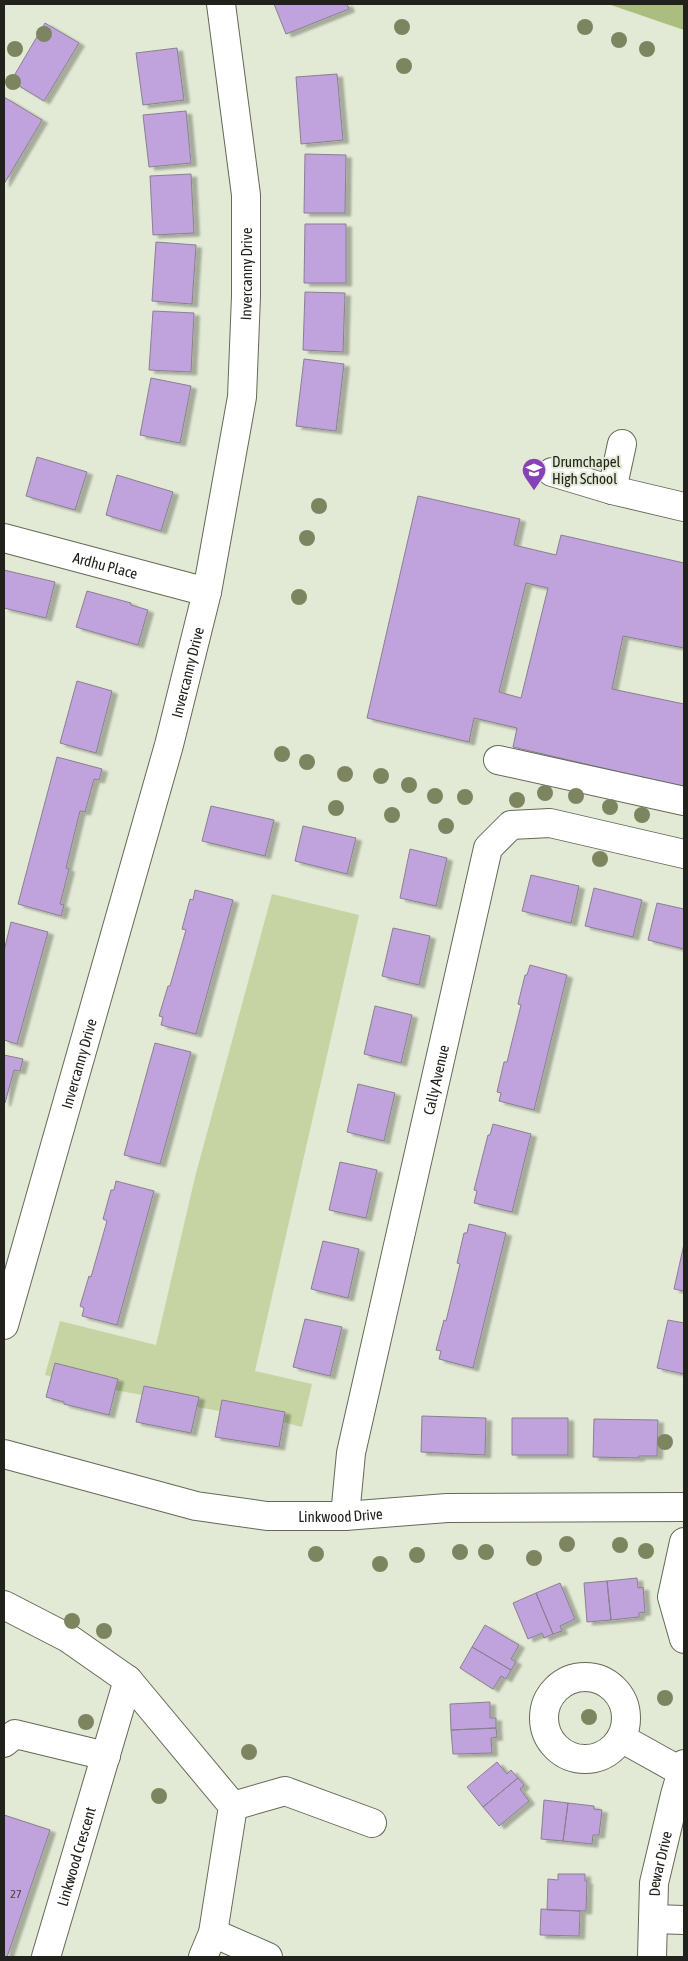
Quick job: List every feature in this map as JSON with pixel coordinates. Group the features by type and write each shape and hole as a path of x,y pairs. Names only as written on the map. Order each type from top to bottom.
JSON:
{"street":[{"name":"Invercanny Drive","path":"4,1325 169,746 208,592 242,396 246,296 246,195 221,4"},
{"path":"612,490 622,444"},
{"path":"552,472 612,490 684,507"},
{"name":"Ardhu Place","path":"4,538 208,592"},
{"path":"498,760 684,801"},
{"name":"Cally Avenue","path":"346,1516 351,1453 488,848 511,826 550,823 684,854"},
{"name":"Linkwood Drive","path":"4,1454 196,1506 266,1516 346,1516 448,1508 684,1508"},
{"path":"684,1542 672,1597 684,1639"},
{"path":"4,1605 68,1638 128,1680 233,1806"},
{"name":"Linkwood Crescent","path":"46,1957 128,1680"},
{"path":"4,1743 15,1734 106,1756"},
{"name":"Dewar Drive","path":"621,1738 683,1768 654,1883 652,1957"},
{"path":"233,1806 285,1791 372,1823"},
{"path":"233,1806 208,1945 268,1957"},
{"path":"653,1919 684,1920"}],"green space":[{"path":"608,4 684,4 684,30"},
{"path":"272,894 359,915 255,1371 312,1384 302,1427 283,1422 285,1412 222,1400 220,1411 197,1407 170,1392 144,1386 142,1395 115,1390 118,1379 56,1363 52,1377 45,1375 60,1321 156,1345 195,1177"}],"building":[{"path":"274,4 347,4 349,9 286,34"},
{"path":"45,23 79,43 44,101 11,81"},
{"path":"177,48 184,100 143,105 136,53"},
{"path":"337,74 343,140 301,144 296,77"},
{"path":"4,97 42,120 4,184"},
{"path":"186,111 191,163 149,167 143,115"},
{"path":"305,154 346,155 345,213 304,213"},
{"path":"191,174 194,233 153,235 150,176"},
{"path":"305,224 346,224 346,283 304,283"},
{"path":"156,242 196,245 192,304 152,301"},
{"path":"305,292 345,293 343,352 303,350"},
{"path":"153,311 194,313 191,372 149,370"},
{"path":"304,359 344,364 336,431 296,426"},
{"path":"151,378 191,386 180,443 140,435"},
{"path":"37,457 87,472 75,510 26,496"},
{"path":"117,475 173,492 161,531 106,515"},
{"path":"418,496 520,519 514,545 556,555 561,535 684,563 684,648 623,636 612,689 684,704 684,787 513,747 517,728 474,718 469,742 367,718","holes":["526,583 548,588 521,698 499,692"]},
{"path":"4,570 55,582 46,618 4,608"},
{"path":"87,591 131,603 131,605 148,610 138,645 76,627"},
{"path":"77,681 112,691 96,753 60,743"},
{"path":"57,757 102,769 99,780 94,779 85,812 80,811 66,868 69,869 60,904 64,905 61,916 18,904"},
{"path":"211,806 274,820 265,856 202,841"},
{"path":"303,826 356,838 347,874 295,861"},
{"path":"410,849 447,858 436,906 400,898"},
{"path":"531,875 579,886 571,923 522,911"},
{"path":"594,888 642,900 633,937 585,926"},
{"path":"195,890 233,900 196,1034 161,1025 163,1017 159,1016 168,986 170,986 186,930 182,929 190,899 193,900"},
{"path":"657,903 684,909 684,949 648,940"},
{"path":"11,922 48,932 17,1044 4,1040 4,951"},
{"path":"393,928 430,936 419,985 382,976"},
{"path":"530,965 567,975 534,1110 499,1101 501,1093 497,1092 504,1062 507,1062 521,1005 518,1004 525,975 527,975"},
{"path":"375,1006 412,1015 401,1063 364,1054"},
{"path":"155,1043 191,1052 160,1164 124,1155"},
{"path":"4,1055 23,1059 20,1071 14,1070 5,1103 4,1103"},
{"path":"358,1084 395,1093 384,1141 347,1132"},
{"path":"493,1124 531,1134 512,1212 474,1203 477,1191 474,1190 488,1135 490,1135"},
{"path":"340,1162 377,1170 366,1218 329,1210"},
{"path":"116,1181 154,1191 117,1325 82,1316 84,1308 80,1306 89,1276 91,1277 107,1221 103,1219 111,1190 114,1190"},
{"path":"469,1224 506,1233 473,1368 439,1359 441,1351 436,1350 444,1320 446,1321 460,1264 457,1263 464,1233 467,1233"},
{"path":"323,1241 359,1249 348,1298 311,1289"},
{"path":"684,1244 684,1291 674,1289"},
{"path":"305,1319 342,1327 330,1376 293,1367"},
{"path":"668,1320 684,1323 684,1374 657,1368"},
{"path":"55,1363 118,1379 109,1415 64,1404 64,1402 46,1397"},
{"path":"144,1386 199,1397 191,1433 136,1422"},
{"path":"222,1400 285,1412 279,1447 215,1437"},
{"path":"422,1416 486,1418 485,1455 421,1452"},
{"path":"512,1418 568,1418 568,1455 512,1455"},
{"path":"594,1419 658,1420 657,1456 639,1456 639,1458 593,1457"},
{"path":"637,1578 638,1588 643,1587 645,1612 639,1613 639,1617 611,1620 607,1581"},
{"path":"607,1581 611,1620 587,1622 584,1583"},
{"path":"560,1583 575,1619 560,1626 562,1631 553,1634 536,1593"},
{"path":"536,1593 553,1634 544,1638 542,1633 528,1639 513,1603"},
{"path":"485,1625 519,1645 511,1659 516,1662 511,1670 472,1647"},
{"path":"472,1647 511,1670 506,1679 501,1676 493,1689 460,1668"},
{"path":"490,1702 490,1718 496,1718 496,1728 451,1730 450,1704"},
{"path":"496,1728 497,1737 491,1738 492,1753 453,1754 451,1730"},
{"path":"497,1762 507,1774 511,1770 518,1778 483,1807 467,1787"},
{"path":"518,1778 524,1785 520,1789 529,1801 499,1826 483,1807"},
{"path":"544,1800 568,1803 563,1841 541,1839"},
{"path":"568,1803 594,1806 594,1809 602,1810 599,1835 593,1835 592,1844 563,1841"},
{"path":"4,1815 50,1830 7,1957 4,1957"},
{"path":"558,1874 585,1874 585,1881 587,1881 586,1911 547,1910 548,1879 558,1880"},
{"path":"541,1909 580,1911 579,1936 540,1935"}],"place":[{"name":"Drumchapel High School","path":"534,491"}]}
